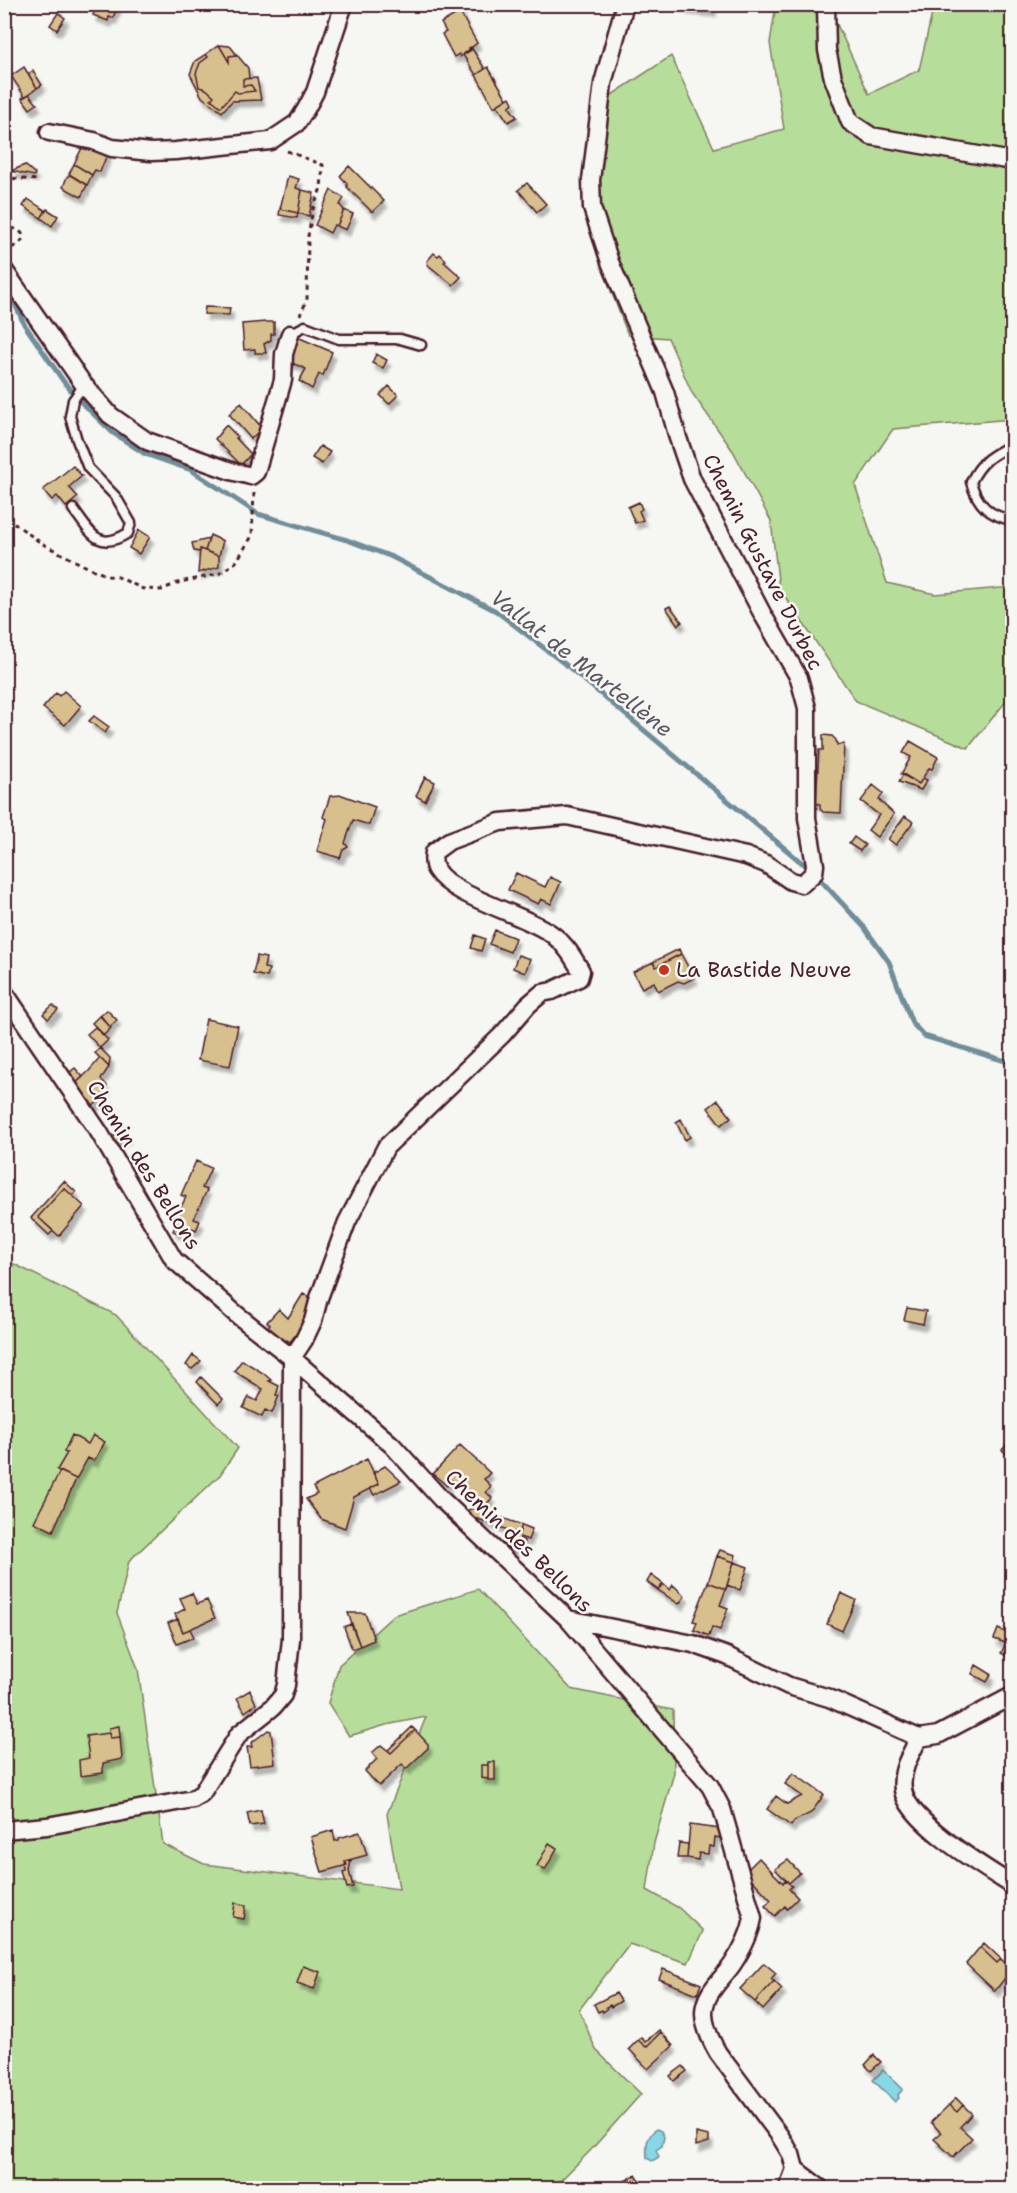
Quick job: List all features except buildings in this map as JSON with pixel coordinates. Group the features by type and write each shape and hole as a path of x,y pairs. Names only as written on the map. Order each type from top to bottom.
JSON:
{"street":[{"path":"49,132 94,141 112,148 151,152 270,141 297,123 306,109 315,92 344,4"},
{"name":"Chemin Gustave Durbec","path":"292,1358 313,1321 346,1222 386,1147 502,1035 528,1005 542,993 552,991 579,978 581,971 570,952 554,936 540,927 469,896 447,881 436,870 433,859 434,852 440,846 500,822 567,816 746,856 766,864 791,881 802,884 814,873 815,865 807,818 807,708 799,678 763,615 692,479 665,392 609,262 592,208 591,180 603,83 625,4"},
{"path":"826,4 827,50 833,78 850,122 871,136 1012,161"},
{"path":"4,270 79,393 147,441 251,476 256,472 283,380 284,354 290,334"},
{"name":"Chemin des Bellons","path":"4,992 99,1132 174,1260 392,1445 441,1499 568,1618 710,1786 722,1809 753,1918 751,1933 733,1964 710,1994 704,2012 709,2039 780,2136 791,2154 795,2169"},
{"path":"4,1830 47,1826 193,1799 202,1793 238,1734 273,1707 283,1695 291,1638 292,1358"},
{"path":"568,1618 693,1644 728,1656 789,1686 829,1698 919,1738 938,1735 1008,1698"},
{"path":"919,1738 905,1765 903,1790 915,1814 930,1828 1012,1885"},
{"path":"788,2188 795,2169 820,2188"}],"lane":[{"path":"290,334 305,326 339,339 400,339 421,345"},
{"path":"73,509 91,533 101,541 115,541 128,532 131,523 116,497 88,468 76,440 70,416 79,393"},
{"path":"1012,445 996,453 978,468 971,482 975,498 988,511 1012,520"}],"path":[{"path":"270,141 323,165 321,188 313,210 308,236 307,300 290,334"},
{"path":"4,178 39,180"},
{"path":"4,223 22,233 23,239 19,244 4,252"},
{"path":"4,508 10,520 41,543 83,565 108,576 118,577 143,589 161,590 180,582 219,574 241,556 252,537 255,492 251,476"}],"green space":[{"path":"776,5 822,5 834,18 869,94 919,70 934,5 1012,5 1012,419 893,429 855,485 887,583 935,594 1012,587 1012,694 968,748 856,701 779,588 771,521 733,451 692,393 668,338 628,335 597,254 592,108 671,56 714,148 784,129 770,43"},
{"path":"4,1259 116,1315 238,1448 220,1475 129,1561 117,1613 138,1669 163,1844 204,1864 399,1889 387,1814 426,1717 386,1725 349,1736 328,1703 339,1665 394,1615 478,1589 571,1689 673,1710 674,1773 654,1843 647,1890 679,1908 703,1931 688,1963 629,1944 579,2010 596,2050 641,2094 553,2188 5,2188"}],"water":[{"path":"883,2070 903,2089 895,2102 873,2080"},
{"path":"656,2129 661,2131 664,2137 662,2146 656,2150 659,2157 652,2161 647,2158 647,2145 648,2139"}],"waterway":[{"name":"Vallat de Martellène","path":"7,286 24,324 64,382 113,433 145,454 191,470 258,514 347,540 392,557 496,611 570,668 814,873 864,927 889,962 912,1023 924,1036 1012,1063"}],"place":[{"name":"La Bastide Neuve","path":"664,970"}]}
